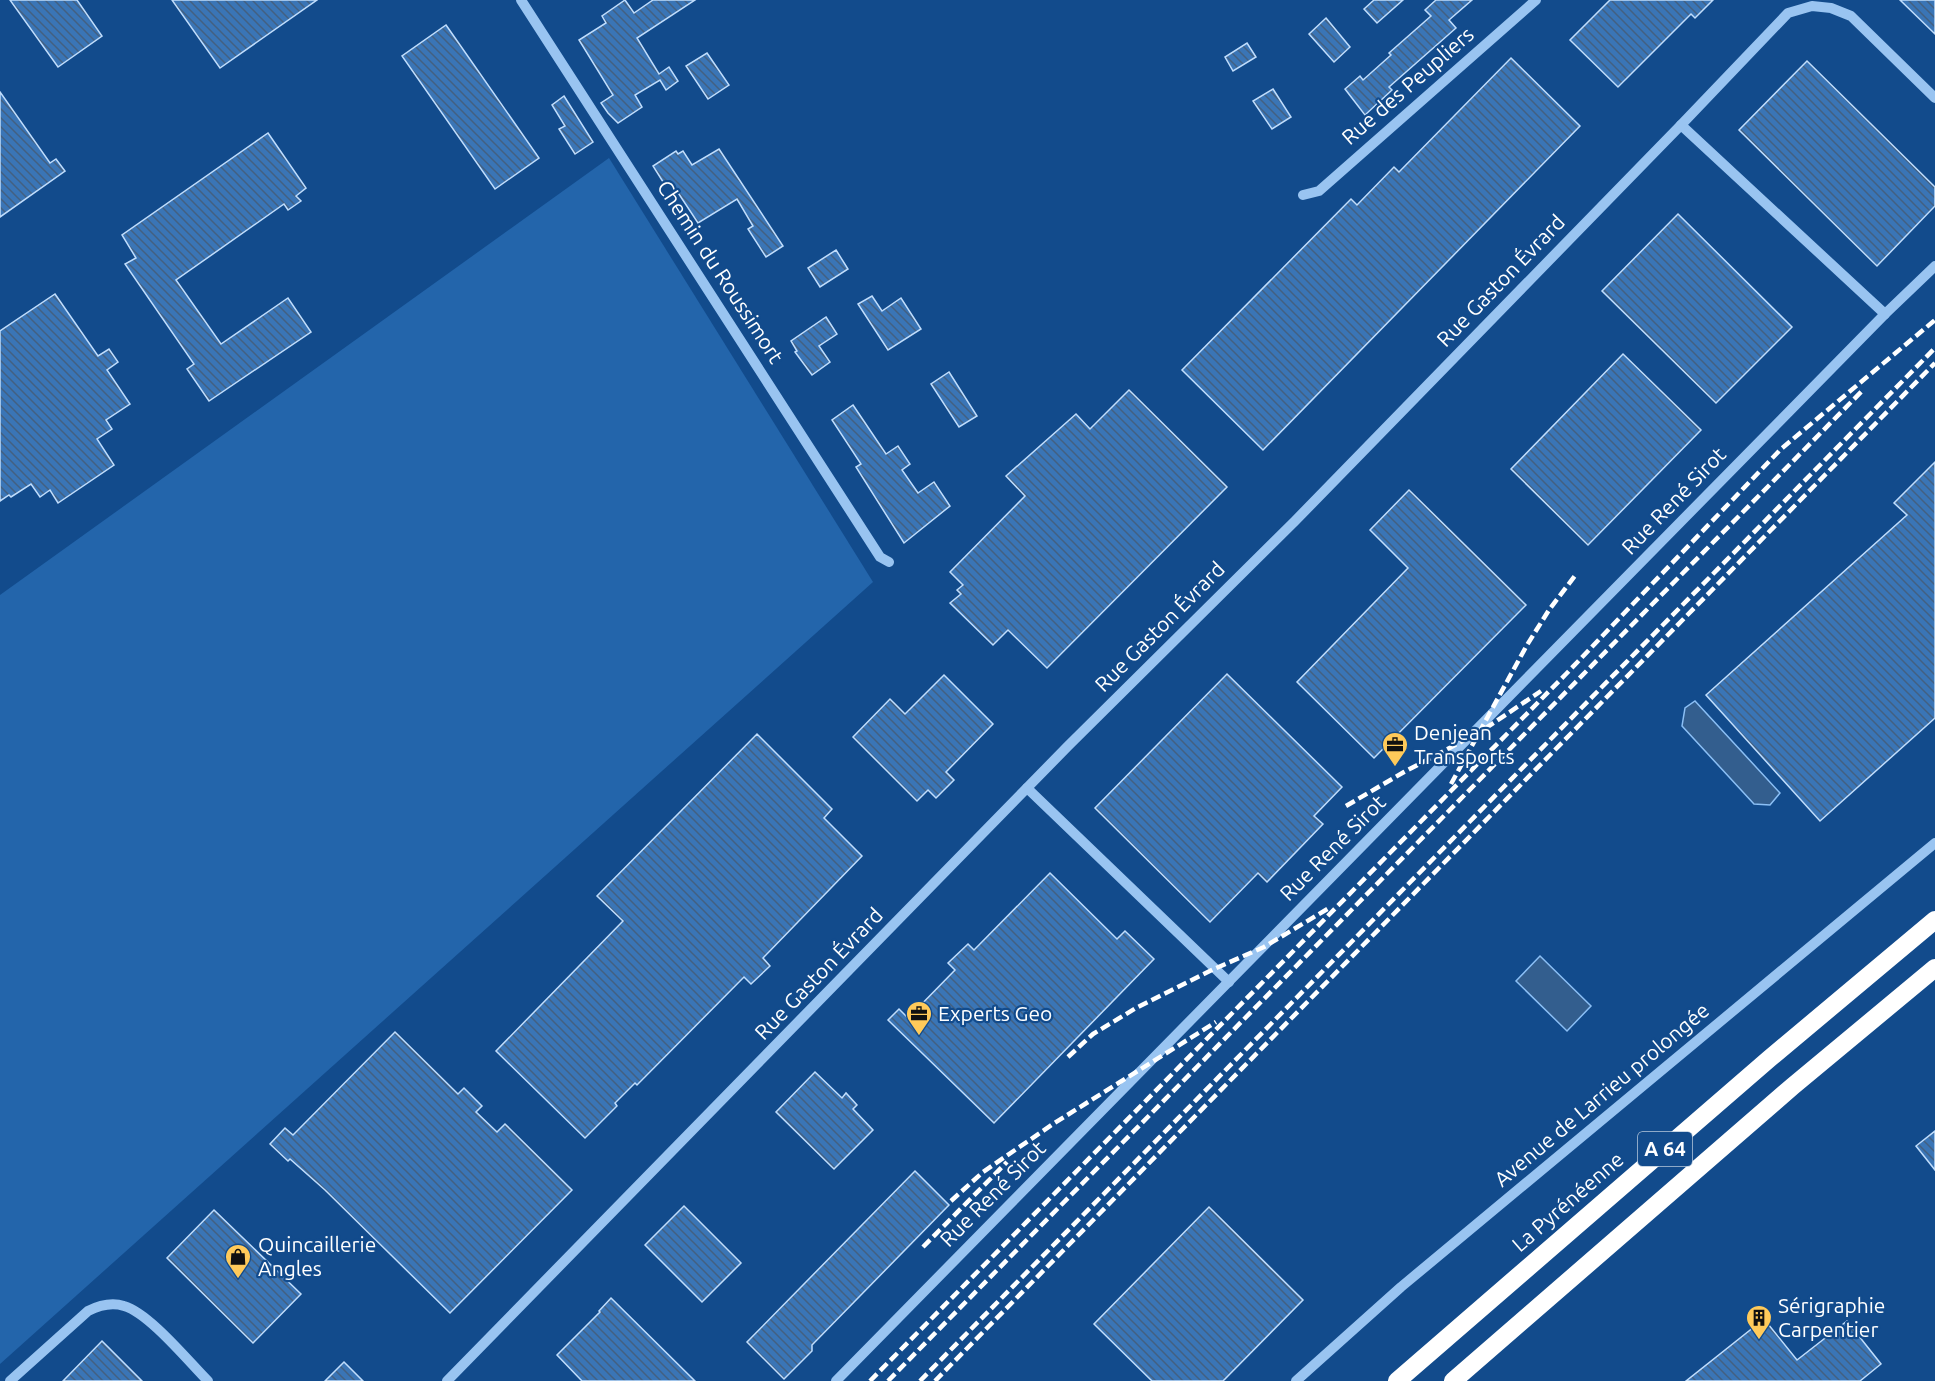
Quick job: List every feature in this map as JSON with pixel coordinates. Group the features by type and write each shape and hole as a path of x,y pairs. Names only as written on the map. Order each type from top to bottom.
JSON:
{"highway":[{"name":"La Pyrénéenne","path":"1396,1381 1751,1074 1935,920"},
{"name":"A 64","path":"1453,1381 1784,1094 1935,968"}],"street":[{"name":"Chemin du Roussimort","path":"521,0 880,557 889,562"},
{"name":"Rue des Peupliers","path":"1303,195 1319,191 1536,0"},
{"name":"Rue Gaston Évrard","path":"447,1381 1027,788 1295,521 1788,13 1812,6 1831,8 1851,16 1935,98"},
{"path":"1681,125 1885,314"},
{"name":"Rue René Sirot","path":"836,1381 1885,314 1935,266"},
{"path":"1027,788 1229,982"},
{"name":"Avenue de Larrieu prolongée","path":"1296,1381 1401,1287 1935,843"},
{"path":"10,1381 88,1311 104,1304 125,1306 139,1314 208,1381"}],"shaded area":[{"path":"609,158 873,582 0,1364 0,595"},
{"path":"1695,701 1780,793 1770,805 1754,804 1682,726 1685,708"},
{"path":"1540,956 1591,1006 1567,1031 1516,981"}],"building":[{"path":"10,0 77,0 102,36 58,67"},
{"path":"172,0 317,0 220,68"},
{"path":"625,0 634,13 653,0 695,0 637,38 659,74 669,67 678,81 666,90 660,80 635,95 642,107 618,123 601,103 613,95 579,40 606,23 602,16"},
{"path":"1374,0 1403,0 1377,23 1364,9"},
{"path":"1436,0 1472,0 1449,20 1456,28 1389,87 1392,90 1365,115 1345,89 1360,76 1363,80 1391,55 1389,53 1431,16 1425,10"},
{"path":"1610,0 1713,0 1695,18 1691,14 1618,87 1570,40"},
{"path":"1900,0 1935,0 1935,34"},
{"path":"1326,18 1350,47 1334,62 1309,34"},
{"path":"446,25 539,158 495,189 402,56"},
{"path":"1247,43 1256,57 1233,71 1225,57"},
{"path":"707,53 729,85 708,99 686,66"},
{"path":"1511,58 1580,126 1263,450 1182,370 1351,199 1357,205 1394,167 1399,172"},
{"path":"1807,61 1935,187 1935,206 1877,266 1739,130"},
{"path":"1273,89 1291,117 1272,129 1253,101"},
{"path":"0,92 50,163 56,159 65,171 0,217"},
{"path":"564,96 593,142 575,154 559,129 565,126 552,105"},
{"path":"268,133 306,188 296,196 301,201 288,210 284,204 176,280 221,344 288,298 311,332 209,401 187,369 194,364 125,264 136,258 122,235"},
{"path":"719,149 783,246 766,257 748,229 753,226 737,199 698,223 671,182 665,185 653,166 676,151 678,154 683,151 692,165"},
{"path":"1678,214 1792,327 1716,403 1602,291"},
{"path":"836,250 848,269 820,287 808,268"},
{"path":"55,294 98,356 109,349 118,362 107,370 130,404 106,420 112,429 97,439 114,465 58,503 50,490 40,497 31,484 0,501 0,331"},
{"path":"872,296 882,311 901,298 921,329 888,350 858,304"},
{"path":"826,317 837,334 819,346 830,362 812,375 795,352 797,351 791,341"},
{"path":"1623,354 1701,430 1588,545 1511,469"},
{"path":"949,372 977,416 959,427 931,384"},
{"path":"1129,390 1227,487 1047,668 1008,630 993,645 950,603 961,594 957,590 963,585 950,572 1025,496 1006,476 1076,414 1090,429"},
{"path":"853,405 886,454 898,446 910,464 902,470 918,493 934,482 950,506 904,543 856,467 861,464 832,420"},
{"path":"1935,462 1935,718 1820,821 1706,695 1907,515 1894,503"},
{"path":"1409,490 1526,605 1374,758 1297,682 1408,568 1370,530"},
{"path":"1227,674 1342,787 1314,816 1323,824 1267,882 1258,873 1210,922 1095,808"},
{"path":"944,675 993,724 946,772 954,780 936,798 928,790 917,801 853,737 890,699 905,714"},
{"path":"757,734 832,809 824,818 862,856 763,958 770,966 751,984 744,977 637,1085 635,1083 615,1103 617,1106 585,1138 496,1051 623,921 597,896"},
{"path":"1050,873 1117,939 1125,931 1154,959 994,1123 888,1020 899,1009 908,1018 955,970 948,963 968,944 974,950"},
{"path":"395,1032 458,1094 464,1088 482,1106 476,1112 497,1132 505,1124 572,1190 450,1313 325,1190 270,1144 285,1128 293,1135"},
{"path":"815,1072 842,1098 846,1093 857,1105 853,1109 873,1130 834,1169 776,1112"},
{"path":"1935,1131 1935,1170 1916,1146"},
{"path":"915,1171 949,1205 812,1345 812,1351 784,1379 747,1342"},
{"path":"684,1206 741,1263 702,1302 645,1245"},
{"path":"1209,1207 1303,1300 1223,1381 1152,1381 1094,1324"},
{"name":"Quincaillerie Angles","path":"214,1210 301,1294 253,1343 167,1258"},
{"path":"611,1298 695,1381 582,1381 557,1355"},
{"name":"Sérigraphie Carpentier","path":"1764,1319 1797,1360 1847,1321 1881,1364 1860,1381 1686,1381"},
{"path":"102,1341 142,1381 63,1381"},
{"path":"344,1362 363,1381 325,1381"}],"railway":[{"path":"870,1381 1566,674 1781,449 1935,320"},
{"path":"920,1381 1935,348"},
{"path":"935,1381 1935,363"},
{"path":"888,1381 1862,391"},
{"path":"1451,784 1527,645 1549,610 1577,573"},
{"path":"1346,806 1480,732 1541,691"},
{"path":"1068,1057 1093,1034 1136,1008 1264,947 1329,908"},
{"path":"951,1201 983,1172 1053,1124 1216,1022"},
{"path":"923,1247 1007,1162"}],"place":[{"name":"Denjean Transports","path":"1395,768"},
{"name":"Experts Geo","path":"919,1037"},
{"name":"Quincaillerie Angles","path":"238,1280"},
{"name":"Sérigraphie Carpentier","path":"1759,1341"}]}
